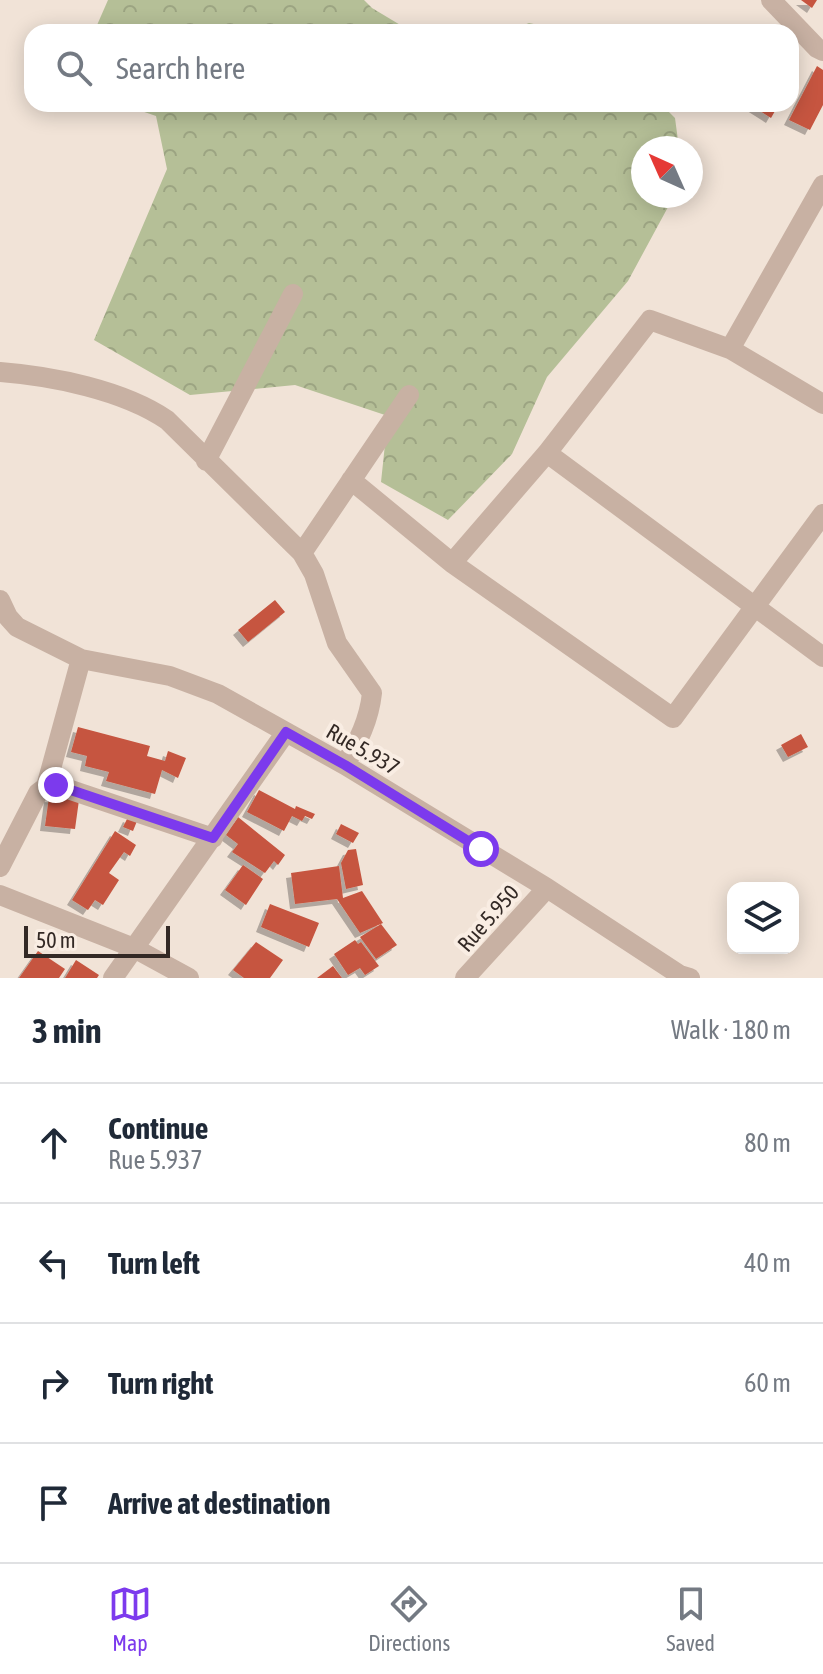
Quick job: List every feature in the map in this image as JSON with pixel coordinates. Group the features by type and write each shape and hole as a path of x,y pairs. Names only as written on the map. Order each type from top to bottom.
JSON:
{"street":[{"path":"771,0 795,24"},
{"path":"799,29 820,50"},
{"path":"730,349 823,185"},
{"path":"206,461 293,294"},
{"path":"452,563 547,453 650,320 730,349 823,404"},
{"path":"0,372 27,374 93,389 153,411 167,420 302,553 314,574 337,643 372,693 364,731 345,765"},
{"path":"302,553 409,395"},
{"path":"547,453 823,657"},
{"path":"351,480 452,563 673,718 823,514"},
{"name":"Rue 5.937","path":"1,605 17,627 81,659 192,682 218,694 345,765 547,888 683,977"},
{"path":"46,787 81,659"},
{"path":"113,978 286,732"},
{"path":"0,867 38,793 56,785 213,838"},
{"name":"Rue 5.950","path":"465,978 547,888"},
{"path":"0,895 134,948 189,978"}],"green space":[{"path":"108,0 364,0 399,24 98,24"},
{"path":"144,112 669,112 675,118 677,136 631,136 631,208 668,208 628,281 547,377 512,454 448,520 381,482 388,416 295,385 190,395 94,340 167,169 156,116"}],"building":[{"path":"801,0 817,0 812,8"},
{"path":"817,66 823,70 823,105 810,130 789,120 793,112 799,112 799,101"},
{"path":"275,600 285,612 248,642 238,630"},
{"path":"78,727 150,746 147,756 165,761 168,751 186,758 178,778 162,770 155,794 106,781 109,772 85,766 87,756 71,752"},
{"path":"801,734 808,747 788,757 781,745"},
{"path":"259,790 295,809 296,806 315,814 312,819 305,816 302,821 292,816 284,831 247,812"},
{"path":"49,797 79,800 75,829 45,826"},
{"path":"128,817 137,821 133,831 123,827"},
{"path":"238,817 285,855 278,865 274,861 265,873 232,852 238,844 226,835"},
{"path":"341,824 359,833 353,843 336,834"},
{"path":"115,831 136,845 130,856 124,852 109,873 119,880 103,905 95,900 88,910 72,900"},
{"path":"356,849 363,885 346,889 341,863 348,850"},
{"path":"243,865 263,879 246,905 225,890"},
{"path":"339,866 343,898 362,891 383,923 360,933 337,899 295,904 291,873"},
{"path":"270,904 319,923 309,947 261,927"},
{"path":"381,924 397,945 376,959 360,937"},
{"path":"355,940 358,944 361,942 379,966 365,975 360,968 348,975 334,954"},
{"path":"256,942 283,960 270,978 244,978 233,970"},
{"path":"38,951 65,969 59,978 19,978"},
{"path":"76,960 99,975 97,978 65,978"},
{"path":"333,966 342,978 317,978"}],"route":[{"path":"56,785 213,838 286,732 481,849"}]}
